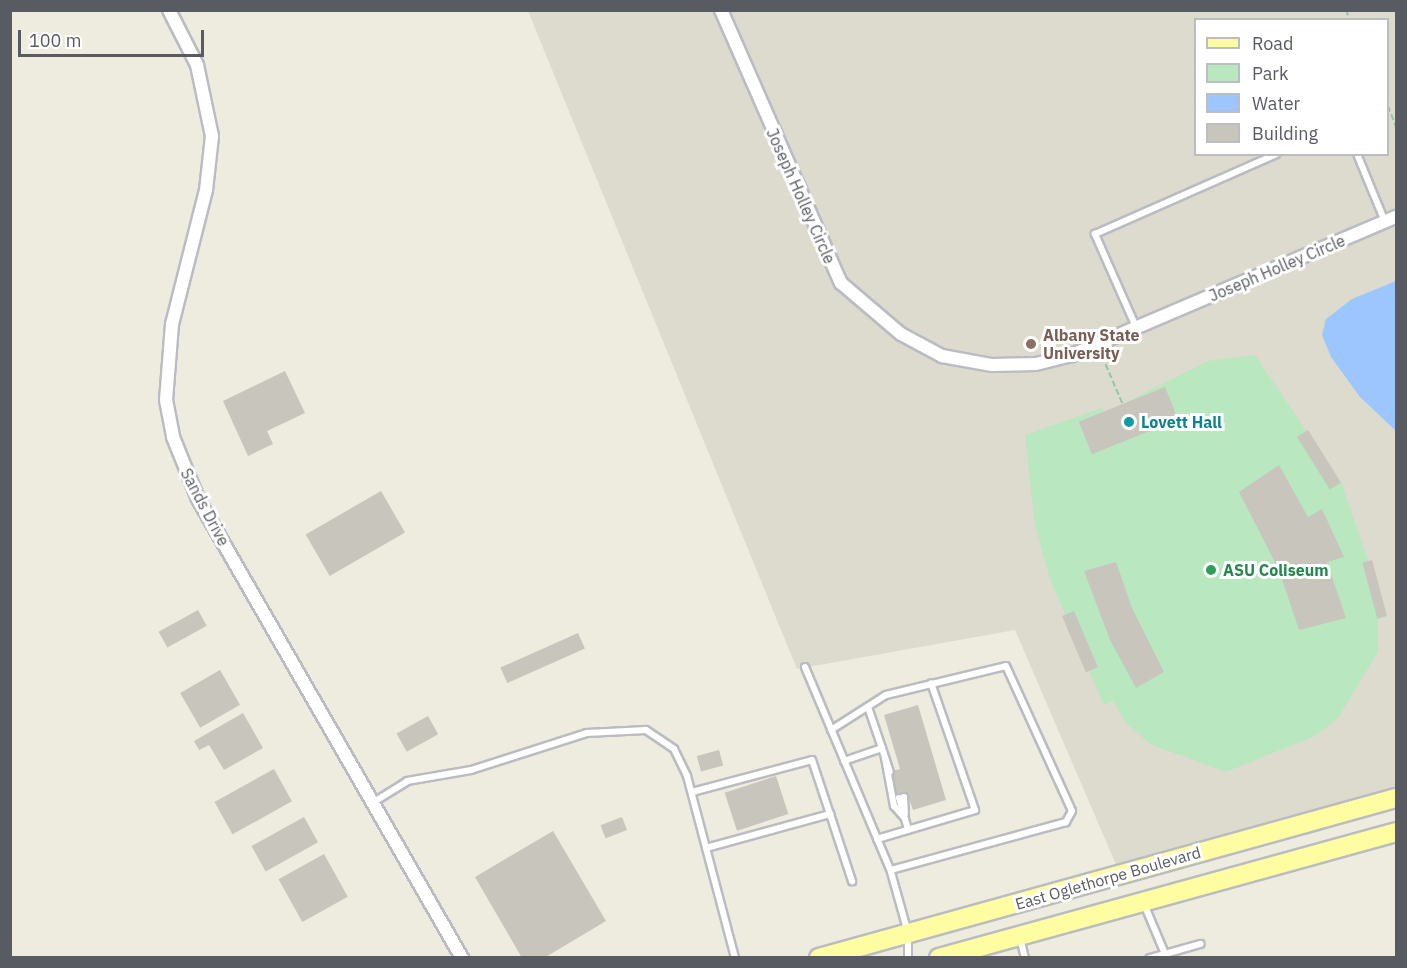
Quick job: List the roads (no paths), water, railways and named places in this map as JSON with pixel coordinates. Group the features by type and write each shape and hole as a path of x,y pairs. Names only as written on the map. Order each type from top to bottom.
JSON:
{"main road":[{"name":"East Oglethorpe Boulevard","path":"819,957 1396,798"},
{"name":"East Oglethorpe Boulevard","path":"939,957 1396,832"}],"street":[{"name":"Sands Drive","path":"169,10 197,65 212,136 207,190 172,324 166,400 173,437 198,499 462,957"},
{"name":"Joseph Holley Circle","path":"721,10 814,231 841,283 866,308 900,334 942,356 992,365 1035,364 1097,344 1390,219"}],"lane":[{"path":"1136,327 1095,234 1271,156"},
{"path":"1358,156 1390,219"},
{"path":"831,730 886,695 1006,666 1071,818 890,870"},
{"path":"805,667 890,870 908,933 908,957"},
{"path":"877,839 975,810 931,683"},
{"path":"868,707 885,758 894,806 904,817"},
{"path":"374,802 407,781 471,770 587,733 646,730 674,750 692,792 735,957"},
{"path":"844,761 882,748"},
{"path":"885,758 892,771"},
{"path":"692,792 812,760 852,881"},
{"path":"901,798 908,830"},
{"path":"706,848 830,814"},
{"path":"1143,901 1164,954"},
{"path":"1019,936 1025,957"},
{"path":"1150,957 1201,944"}],"water":[{"path":"1396,281 1396,431 1360,397 1331,357 1322,335 1326,319 1352,299"}],"place":[{"name":"Albany State University","path":"1031,344"},
{"name":"Lovett Hall","path":"1129,422"},
{"name":"ASU Coliseum","path":"1211,570"}]}
